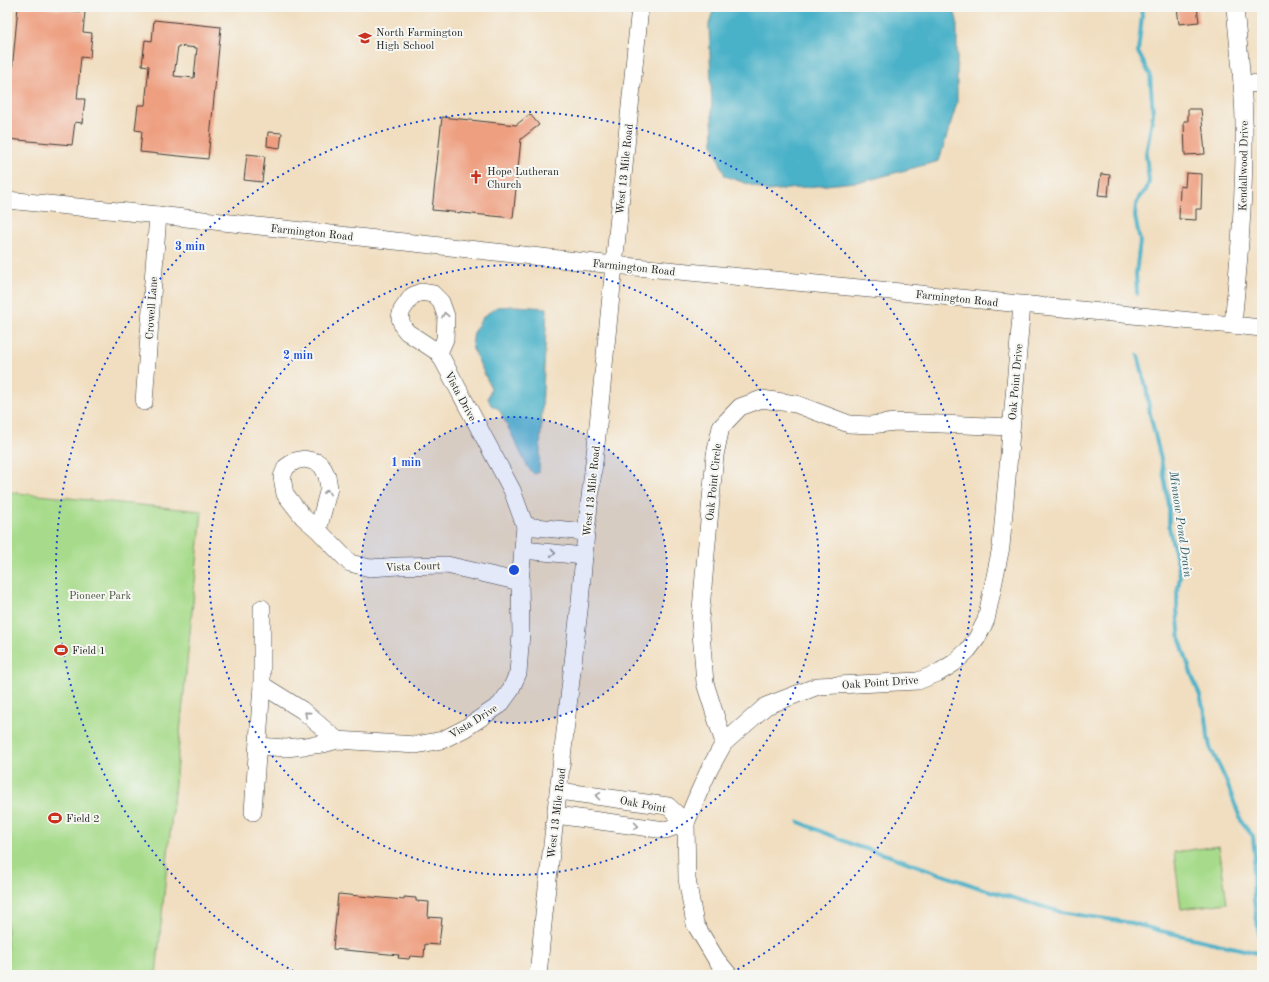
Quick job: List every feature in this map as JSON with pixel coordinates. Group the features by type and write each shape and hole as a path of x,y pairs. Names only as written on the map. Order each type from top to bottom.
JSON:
{"street":[{"name":"West 13 Mile Road","path":"538,975 580,602 640,7"},
{"name":"Kendallwood Drive","path":"1233,325 1243,217 1244,125 1235,7"},
{"path":"1242,83 1262,84"},
{"name":"Farmington Road","path":"7,200 614,265 1262,328"},
{"name":"Crowell Lane","path":"144,402 158,215"},
{"name":"Oak Point Drive","path":"729,975 716,959 695,924 687,879 686,823 710,768 724,743 766,706 818,686 918,681 938,673 954,663 968,650 977,638 986,620 1001,546 1022,304"},
{"name":"Vista Drive","path":"258,746 286,748 323,744 337,740 416,745 442,740 464,729 500,705 510,691 518,673 521,633 520,582 525,526 512,490 439,353"},
{"name":"Oak Point Circle","path":"724,743 705,683 700,620 714,455 721,427 740,407 762,399 796,404 849,424 871,425 895,422 1011,428"},
{"path":"525,526 586,532"},
{"name":"Vista Court","path":"318,530 350,563 370,568 447,565 520,582"},
{"path":"523,550 584,556"},
{"path":"253,812 262,685 262,608"},
{"path":"262,685 302,710 337,740"},
{"name":"Oak Point","path":"556,815 665,830 686,823 668,806 559,792"}],"green space":[{"name":"Pioneer Park","path":"7,492 202,511 156,975 7,975"},
{"path":"1219,846 1227,903 1181,909 1174,852"}],"water":[{"path":"714,7 953,7 957,20 957,103 939,161 865,181 768,191 725,176 713,144 709,25"},
{"path":"516,306 547,308 539,472 534,474 528,468 499,409 491,405 488,398 491,388 472,347 474,331 484,316 497,307"}],"building":[{"path":"18,7 36,7 85,12 83,32 92,33 90,58 81,57 77,99 85,99 82,123 75,122 72,145 7,139 7,124"},
{"path":"1177,7 1197,7 1199,22 1179,24"},
{"path":"154,20 221,27 208,159 140,152 142,131 135,130 138,105 145,105 149,66 142,65 145,40 152,41","holes":["178,46 197,48 194,78 174,76"]},
{"path":"1188,109 1201,109 1205,154 1185,155 1184,121 1188,121"},
{"name":"Hope Lutheran Church","path":"530,114 539,125 521,139 513,218 432,210 442,117 516,125"},
{"path":"268,132 282,133 280,148 267,146"},
{"path":"247,154 265,156 262,182 244,180"},
{"path":"1186,173 1202,174 1201,209 1196,209 1196,220 1179,219 1180,186 1185,187"},
{"path":"1101,174 1110,175 1108,196 1098,195"},
{"path":"338,894 404,900 404,897 416,898 416,901 429,902 428,917 442,918 439,945 425,944 424,957 410,956 409,959 398,958 399,955 333,949"}],"waterway":[{"name":"Minnow Pond Drain","path":"1137,294 1136,274 1140,241 1135,217 1136,205 1140,196 1146,190 1149,182 1146,154 1153,114 1150,75 1138,52 1142,16 1141,7"},
{"name":"Minnow Pond Drain","path":"1138,355 1161,459 1169,506 1169,527 1178,563 1180,577 1177,593 1177,609 1180,640 1206,717 1210,747 1225,778 1242,823 1253,836 1255,857 1253,870 1254,900 1262,946"},
{"path":"799,822 856,846 887,855 980,888 1061,912 1132,923 1262,954"}],"place":[{"name":"North Farmington High School","path":"365,38"},
{"name":"Hope Lutheran Church","path":"476,177"},
{"name":"Field 1","path":"61,650"},
{"name":"Field 2","path":"55,818"}]}
